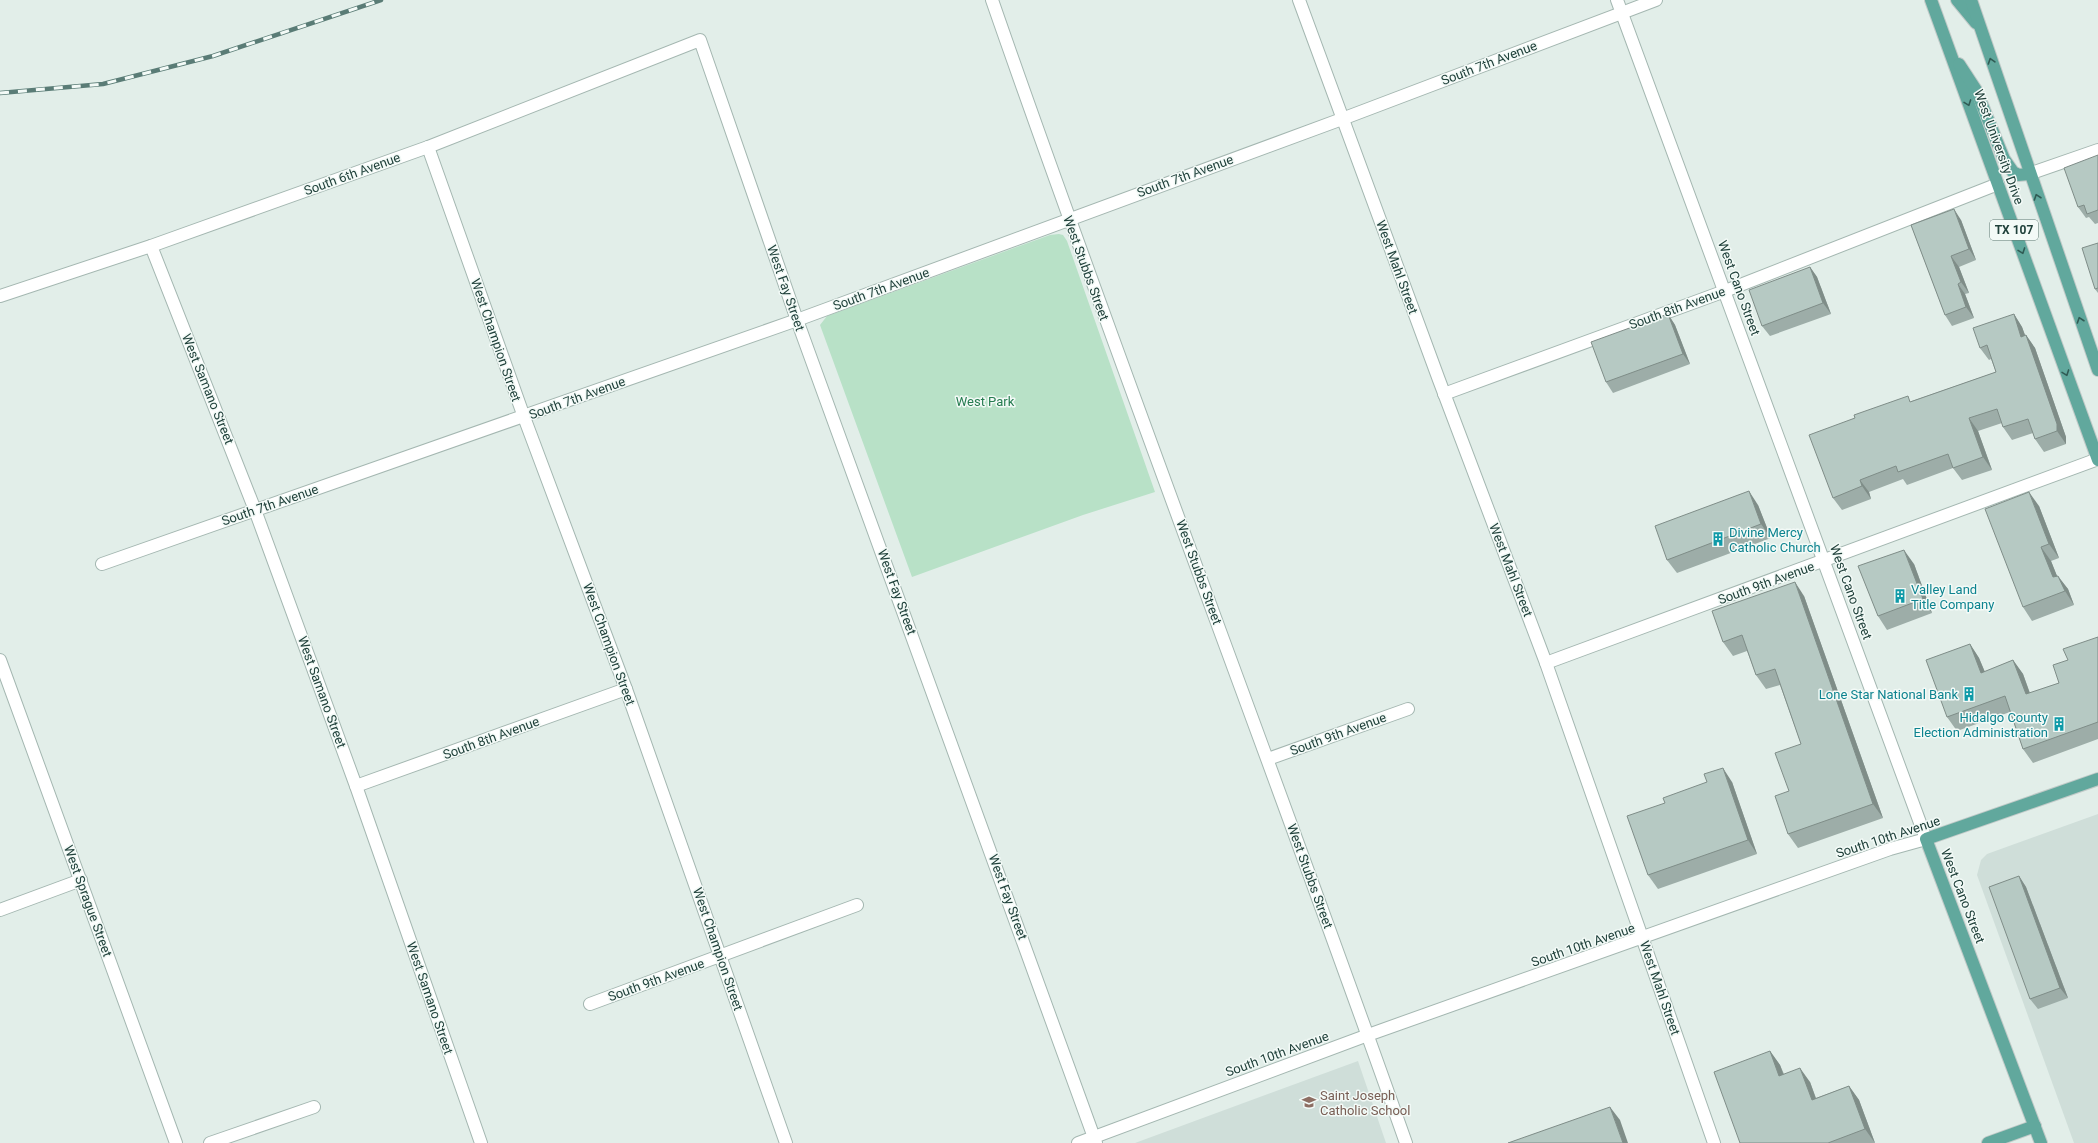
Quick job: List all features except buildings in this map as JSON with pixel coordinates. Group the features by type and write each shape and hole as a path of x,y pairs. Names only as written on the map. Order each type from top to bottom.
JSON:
{"main road":[{"name":"West University Drive","path":"1931,0 2098,460"},
{"path":"1957,0 1980,28"},
{"name":"West University Drive","path":"1971,0 2029,174 2098,370"},
{"path":"1948,48 1976,90 2008,165 2018,175 2029,174"},
{"name":"South 10th Avenue","path":"1926,839 2098,779"},
{"name":"West Cano Street","path":"1926,839 2041,1143"},
{"path":"1988,1143 2035,1126"}],"street":[{"name":"West Stubbs Street","path":"992,0 1068,219 1268,759 1406,1143"},
{"name":"West Mahl Street","path":"1299,0 1444,394 1546,663 1714,1143"},
{"name":"West Cano Street","path":"1617,0 1926,839"},
{"name":"South 7th Avenue","path":"102,564 797,320 1342,119 1656,0"},
{"name":"South 6th Avenue","path":"0,296 151,246 428,147 700,40"},
{"name":"West Fay Street","path":"700,40 797,320 1095,1140"},
{"name":"West Champion Street","path":"428,147 524,417 626,689 786,1143"},
{"path":"2029,174 2098,150"},
{"name":"South 8th Avenue","path":"1444,394 1725,291 1998,184"},
{"name":"West Samano Street","path":"151,246 256,510 356,786 481,1143"},
{"name":"South 9th Avenue","path":"1546,663 2098,460"},
{"name":"West Sprague Street","path":"0,660 176,1143"},
{"name":"South 8th Avenue","path":"356,786 626,689"},
{"name":"South 9th Avenue","path":"1268,759 1408,709"},
{"name":"South 10th Avenue","path":"1078,1143 1095,1140 1368,1035 1643,939 1876,854 1926,839"},
{"path":"0,910 81,880"},
{"name":"South 9th Avenue","path":"590,1004 857,905"},
{"path":"210,1143 314,1107"}],"shaded area":[{"path":"2098,814 2098,1143 2074,1143 1977,875 1981,860 1987,854"},
{"name":"Saint Joseph Catholic School","path":"1358,1061 1386,1143 1135,1143"}],"green space":[{"name":"West Park","path":"1050,235 1063,235 1067,241 1155,492 1083,515 912,577 820,325 827,316"}],"railway":[{"path":"0,93 103,84 213,56 381,0"}],"place":[{"name":"Divine Mercy Catholic Church","path":"1718,539"},
{"name":"Valley Land Title Company","path":"1900,596"},
{"name":"Lone Star National Bank","path":"1969,694"},
{"name":"Hidalgo County Election Administration","path":"2059,724"},
{"name":"Saint Joseph Catholic School","path":"1309,1102"}]}
